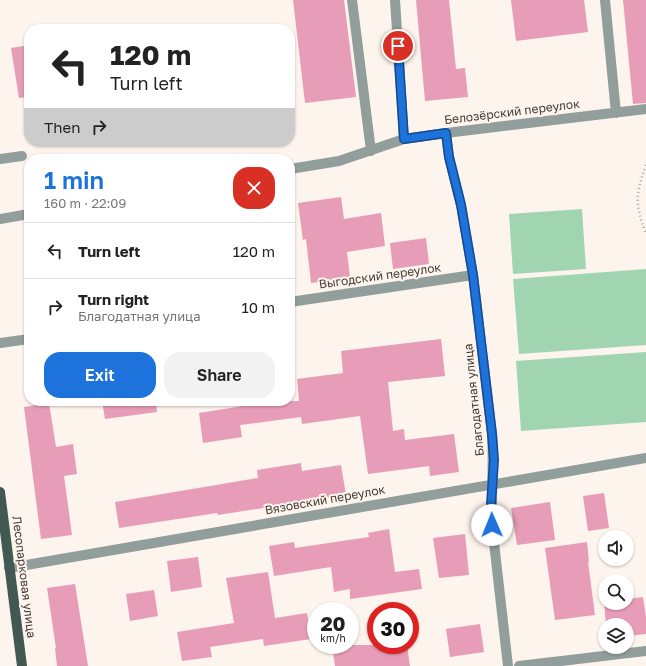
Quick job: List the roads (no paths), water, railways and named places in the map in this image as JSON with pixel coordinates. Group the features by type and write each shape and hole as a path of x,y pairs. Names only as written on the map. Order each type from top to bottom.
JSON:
{"main road":[{"name":"Лесопарковая улица","path":"0,492 22,666"}],"street":[{"path":"352,0 371,151"},
{"path":"395,0 404,139"},
{"path":"605,0 616,113"},
{"name":"Белозёрский переулок","path":"295,168 340,161 404,139 646,109"},
{"name":"Благодатная улица","path":"446,133 449,157 461,205 473,275 492,434 494,460 492,525 508,666"},
{"path":"0,159 22,156"},
{"path":"0,219 24,215"},
{"name":"Выгодский переулок","path":"295,301 473,275"},
{"path":"0,343 24,340"},
{"name":"Вязовский переулок","path":"9,568 646,458"},
{"path":"519,666 646,651"}]}
